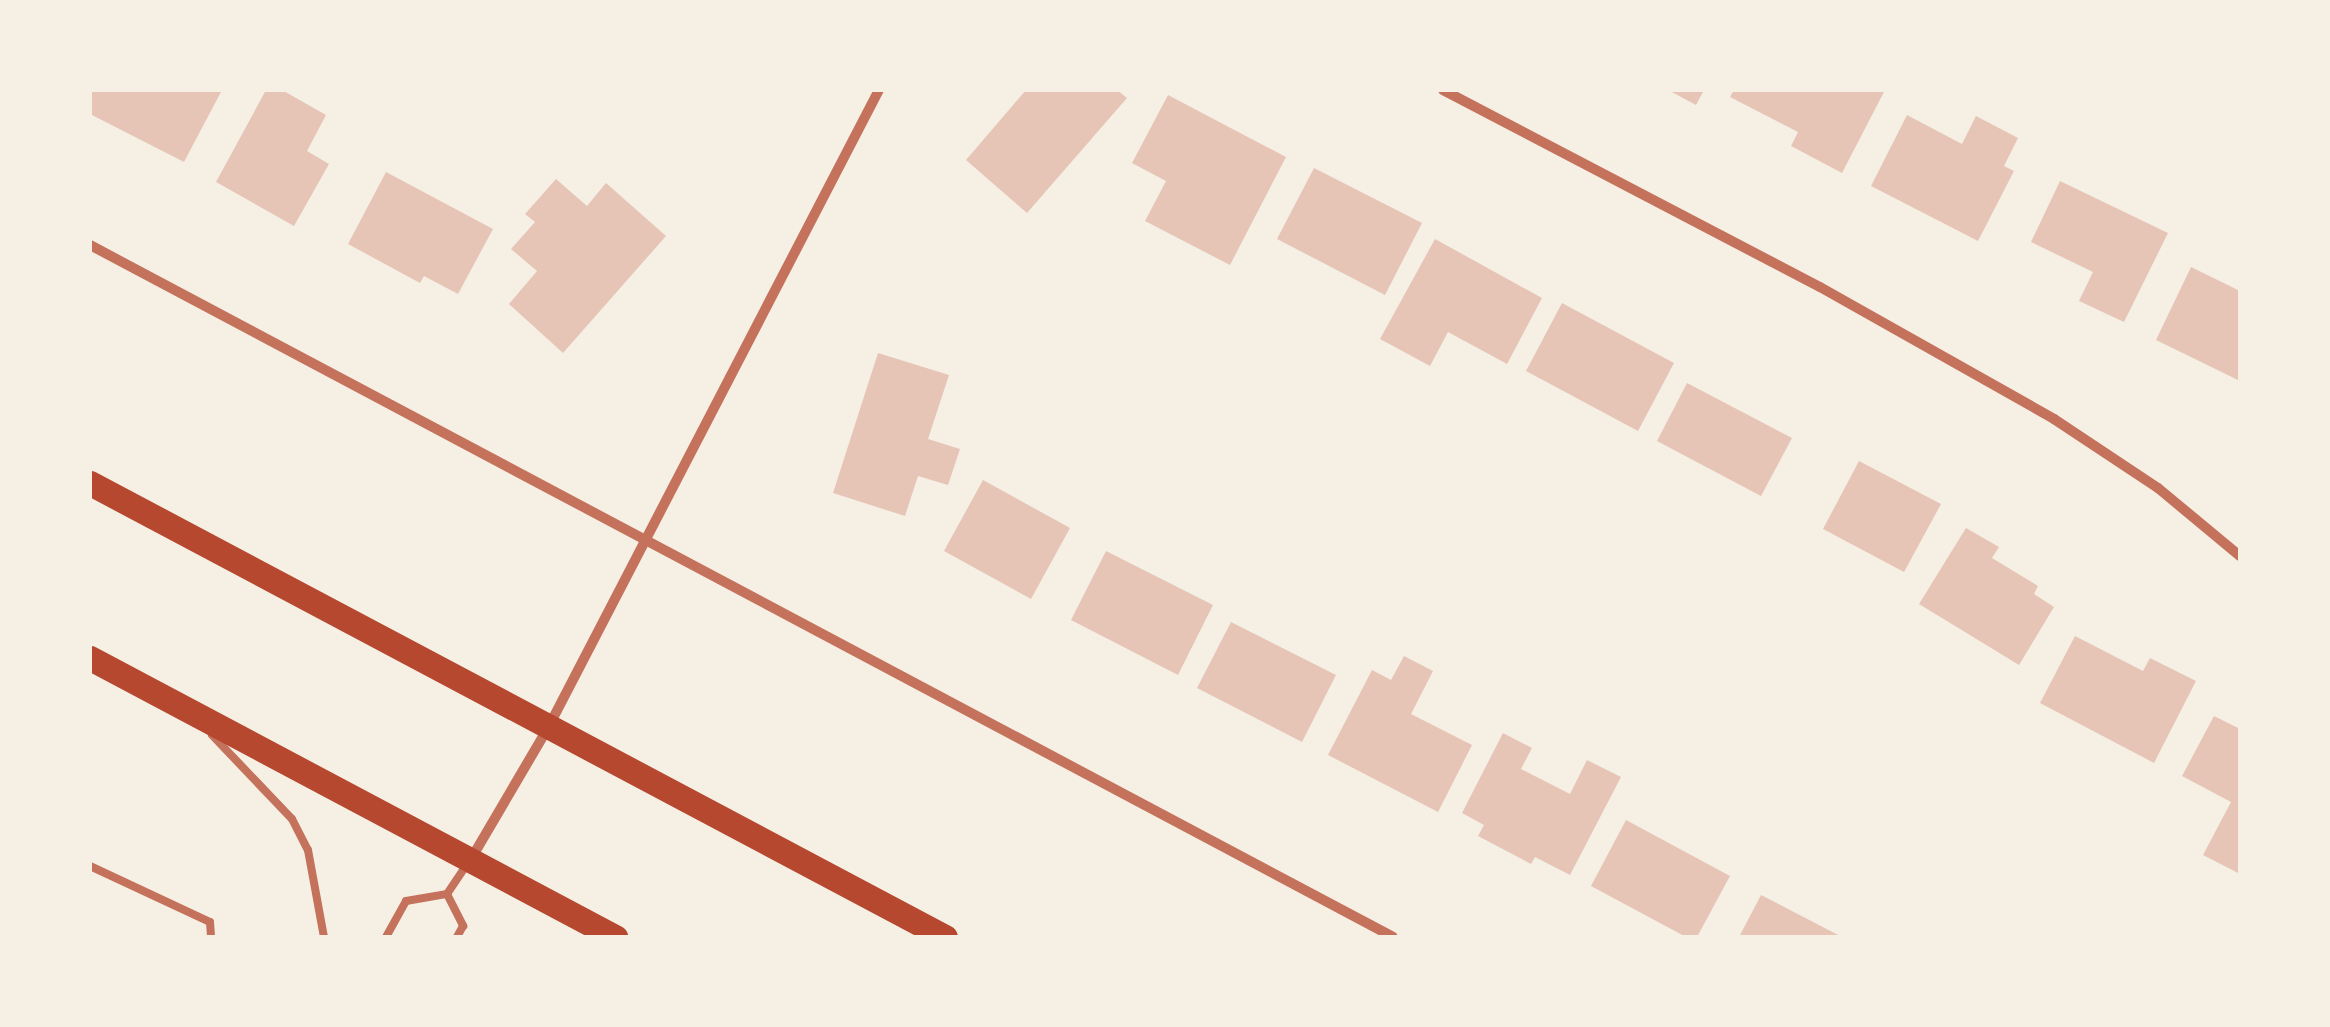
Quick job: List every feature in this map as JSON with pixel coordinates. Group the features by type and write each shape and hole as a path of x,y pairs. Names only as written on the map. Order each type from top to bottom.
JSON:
{"main road":[{"path":"90,483 945,937"},
{"path":"90,658 615,937"}],"street":[{"path":"470,860 549,726 879,90"},
{"path":"1443,90 1820,286 2054,419 2158,488 2240,556"},
{"path":"90,245 1393,937"}],"lane":[{"path":"184,708 269,790 292,818 308,850 324,937"},
{"path":"386,937 406,900 447,894 470,860"},
{"path":"90,866 210,922 211,937"},
{"path":"447,894 463,926 457,937"}],"building":[{"path":"90,90 222,90 184,162 90,114"},
{"path":"266,90 282,90 326,115 307,151 329,164 294,226 216,182"},
{"path":"1026,90 1117,90 1127,98 1027,213 966,160"},
{"path":"1668,90 1704,90 1696,105"},
{"path":"1734,90 1885,90 1842,173 1791,146 1798,132 1730,97"},
{"path":"1168,95 1286,157 1230,265 1145,221 1166,181 1132,163"},
{"path":"1907,115 1962,144 1976,116 2018,138 2004,166 2014,171 1978,241 1871,186"},
{"path":"1314,168 1422,223 1385,295 1277,239"},
{"path":"386,172 493,229 458,294 424,276 420,283 348,244"},
{"path":"556,179 587,206 606,183 666,236 563,353 509,304 537,271 511,249 535,222 525,214"},
{"path":"2060,181 2168,233 2124,322 2079,301 2093,272 2031,242"},
{"path":"1435,239 1542,298 1507,364 1448,332 1430,366 1380,339"},
{"path":"2191,267 2240,291 2240,381 2156,340"},
{"path":"1562,303 1674,363 1638,431 1526,371"},
{"path":"878,353 949,375 928,439 960,449 948,485 918,476 905,516 833,493"},
{"path":"1687,383 1792,438 1761,496 1657,441"},
{"path":"1859,461 1941,504 1904,572 1823,529"},
{"path":"983,480 1070,528 1031,599 944,551"},
{"path":"1966,528 1999,547 1992,558 2038,586 2034,594 2054,607 2019,665 1919,604"},
{"path":"1106,551 1213,605 1178,675 1071,620"},
{"path":"1231,622 1336,675 1302,742 1197,688"},
{"path":"2075,636 2143,671 2150,658 2196,681 2154,763 2040,703"},
{"path":"1404,656 1433,671 1411,714 1472,745 1438,812 1328,755 1372,670 1391,680"},
{"path":"2214,716 2240,729 2240,874 2203,855 2231,802 2182,776"},
{"path":"1503,733 1532,748 1521,769 1570,794 1587,760 1621,777 1570,875 1535,857 1531,864 1478,836 1484,825 1462,813"},
{"path":"1626,820 1730,876 1697,937 1686,937 1591,886"},
{"path":"1761,895 1842,937 1739,937"}]}
